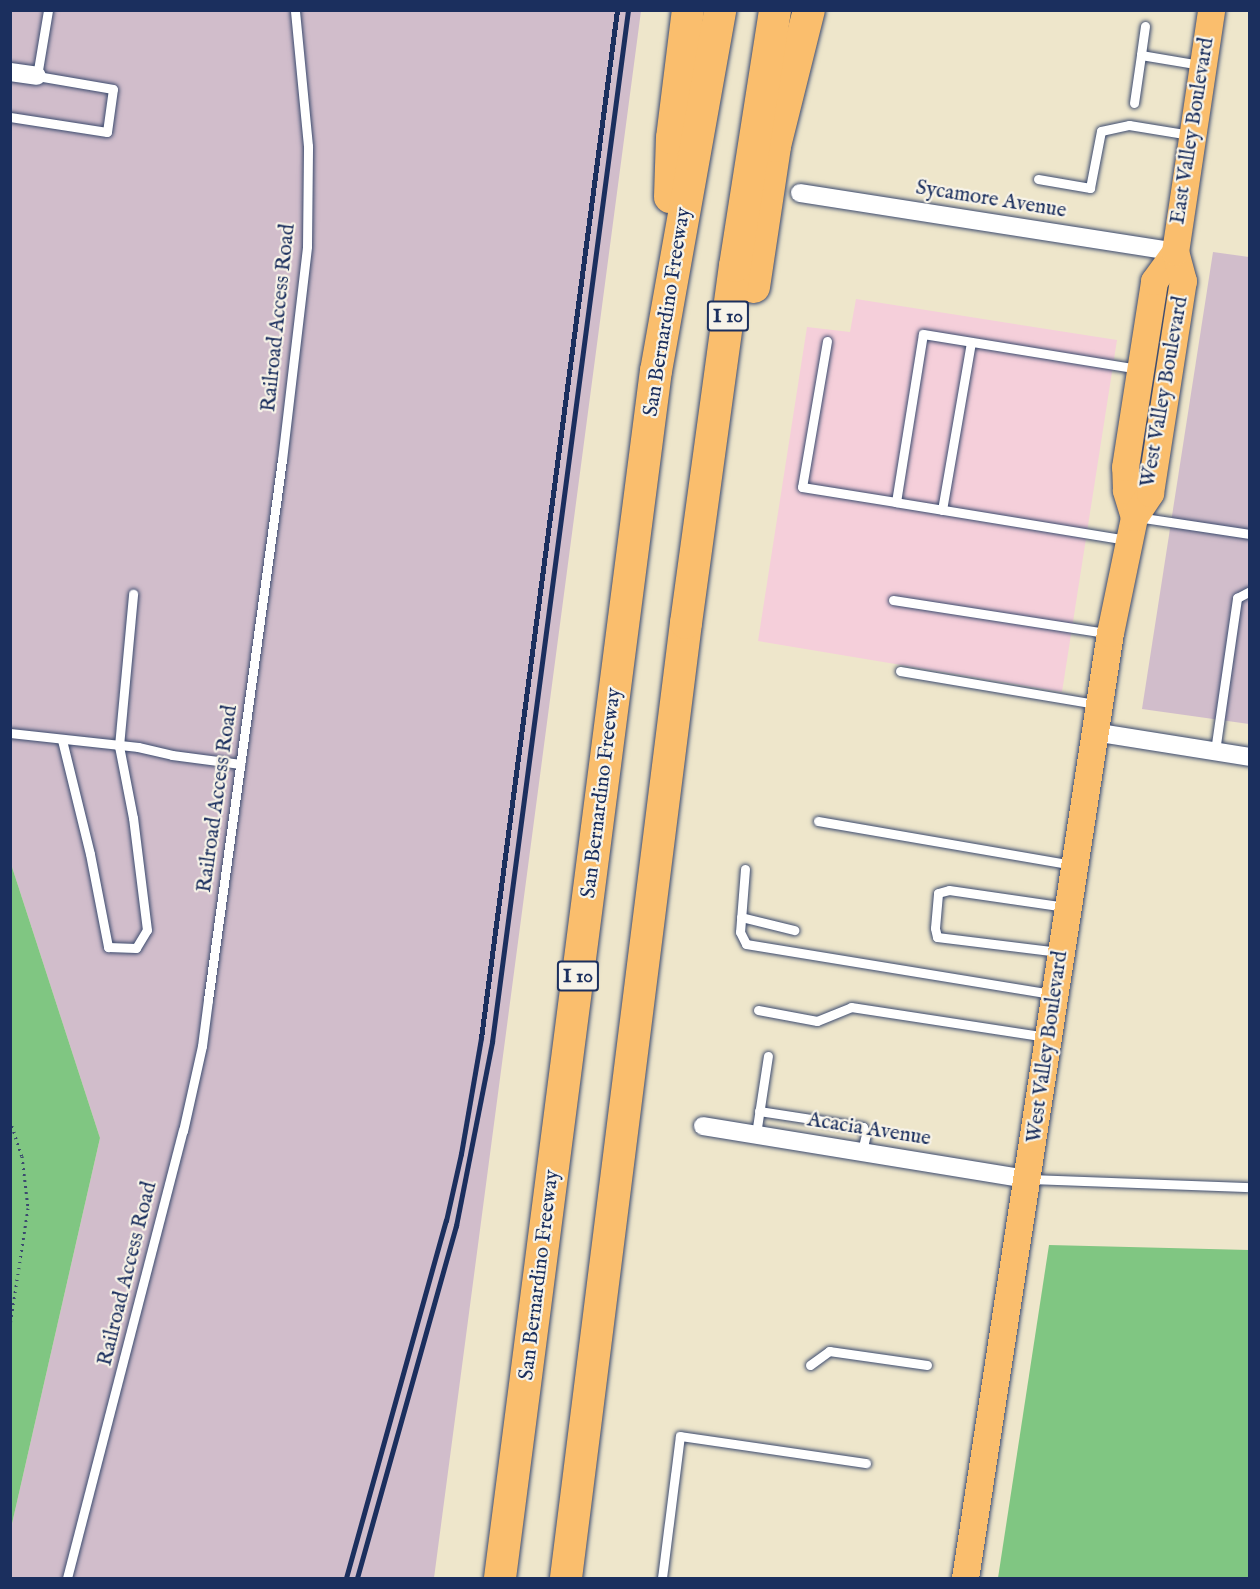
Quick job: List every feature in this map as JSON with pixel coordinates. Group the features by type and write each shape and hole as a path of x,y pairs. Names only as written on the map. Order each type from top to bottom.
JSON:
{"highway":[{"path":"667,297 672,138 688,10"},
{"name":"San Bernardino Freeway","path":"500,1578 667,297 720,10"},
{"name":"I 10","path":"566,1578 686,623 735,266 775,10"},
{"path":"686,623 720,497 736,415 775,146 809,10"}],"main road":[{"name":"East Valley Boulevard","path":"1175,252 1211,10"},
{"name":"West Valley Boulevard","path":"1132,529 1125,467 1140,369 1154,281 1175,252"},
{"name":"West Valley Boulevard","path":"965,1578 1110,633 1132,529 1150,493 1183,281 1175,252"}],"street":[{"path":"10,72 37,76"},
{"name":"Sycamore Avenue","path":"800,193 1175,252"},
{"path":"1094,732 1250,757"},
{"name":"Acacia Avenue","path":"704,1126 1028,1179"}],"lane":[{"path":"10,117 107,132 113,89 37,76 48,10"},
{"name":"Railroad Access Road","path":"67,1578 142,1297 202,1046 307,246 308,146 295,10"},
{"path":"1134,103 1145,26"},
{"path":"1141,55 1203,66"},
{"path":"1038,179 1090,188 1101,131 1129,125 1192,135"},
{"path":"896,502 923,334 1140,369"},
{"path":"827,342 802,487 942,510 1132,529 1250,534"},
{"path":"942,510 971,342"},
{"path":"1215,752 1237,598 1250,591"},
{"path":"62,740 90,854 108,947 136,948 147,930 133,818 119,746 133,594"},
{"path":"893,600 1110,633"},
{"path":"900,671 1099,704"},
{"path":"10,733 240,764"},
{"path":"818,821 1075,866"},
{"path":"745,869 741,918 742,940 752,946 1055,995"},
{"path":"1062,953 937,937 935,928 938,892 949,890 1068,908"},
{"path":"741,918 794,930"},
{"path":"758,1010 817,1021 850,1007 1049,1037"},
{"path":"756,1134 768,1056"},
{"path":"759,1111 863,1127 866,1130 862,1152"},
{"path":"1028,1179 1247,1187"},
{"path":"810,1365 829,1351 927,1365"},
{"path":"662,1578 680,1436 866,1463"}],"path":[{"path":"10,1120 22,1156 28,1208 10,1325"}],"shaded area":[{"path":"11,11 641,11 434,1578 11,1578 11,1528 100,1138 11,864"},
{"path":"1213,252 1249,257 1249,724 1142,709"},
{"path":"856,299 1117,340 1062,692 758,641 807,327 850,332"}],"green space":[{"path":"11,864 100,1138 11,1528"},
{"path":"1049,1245 1249,1250 1249,1578 998,1578"}],"railway":[{"path":"346,1578 446,1221 461,1154 481,1038 617,10"},
{"path":"357,1578 456,1226 492,1042 628,10"}]}
